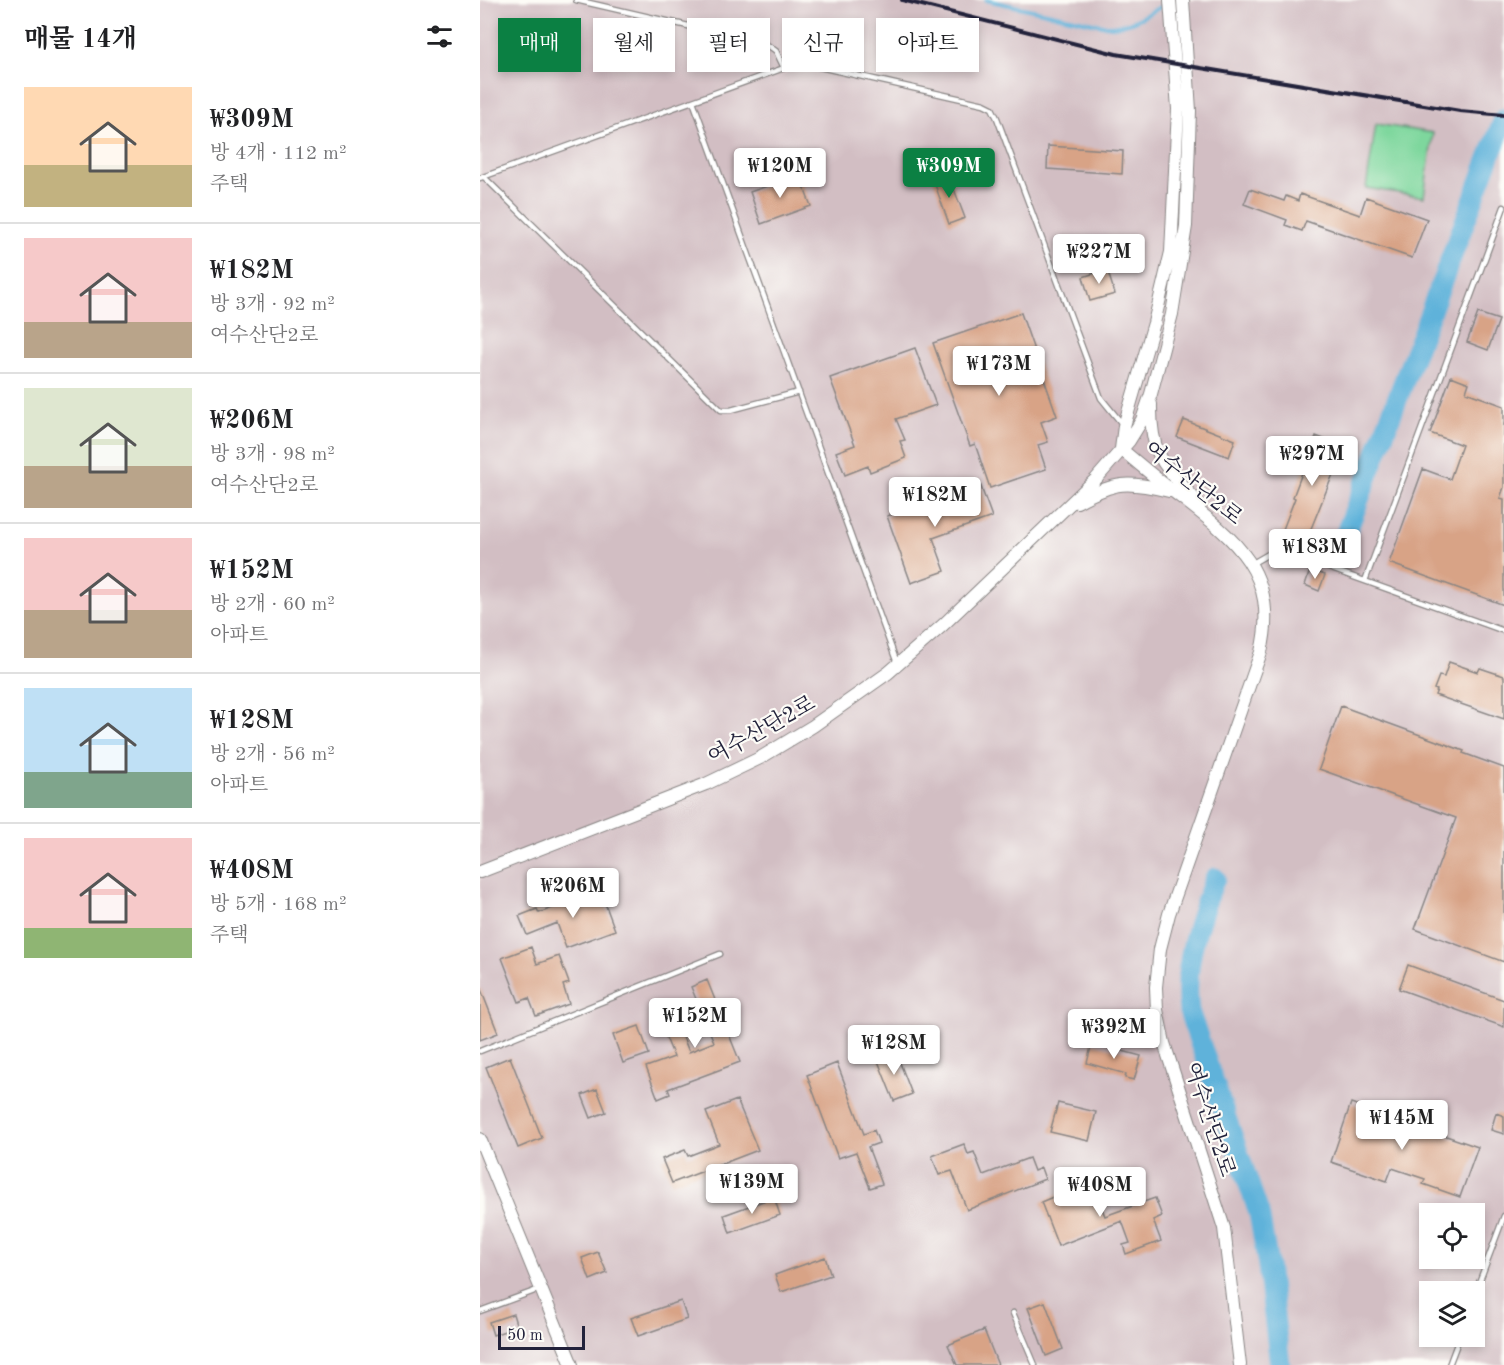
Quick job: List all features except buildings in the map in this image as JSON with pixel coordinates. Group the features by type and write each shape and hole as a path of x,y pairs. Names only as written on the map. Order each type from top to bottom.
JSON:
{"street":[{"path":"1121,449 1124,426 1154,323 1171,252 1178,109 1170,0"},
{"path":"1121,449 1136,433 1151,394 1172,314 1186,226 1190,111 1183,0"},
{"path":"1151,394 1151,433 1158,454 1168,472 1201,506 1209,519"},
{"name":"여수산단2로","path":"480,872 706,784 813,726 898,665 944,626 1066,508 1109,465 1121,449 1236,543 1251,564 1262,589 1267,614 1264,640 1169,914 1160,949 1156,987 1157,1010 1164,1043 1224,1228 1240,1365"},
{"path":"1066,508 1102,490 1124,483 1174,492"},
{"path":"480,1139 572,1365"}],"lane":[{"path":"576,0 766,44 776,51 782,64"},
{"path":"782,69 482,177 721,410 731,410 799,392"},
{"path":"846,72 980,103 992,108 998,118 1098,391 1110,411 1124,426"},
{"path":"693,101 898,665"},
{"path":"1365,581 1504,207"},
{"path":"1251,564 1266,554 1279,551 1504,631"},
{"path":"480,1051 720,954"},
{"path":"1480,1281 1504,1216"},
{"path":"480,1311 540,1289"},
{"path":"1013,1313 1035,1365"},
{"path":"1449,1365 1456,1347"}],"shaded area":[{"path":"480,0 1504,0 1504,1365 480,1365"}],"green space":[{"path":"1376,124 1433,133 1424,197 1366,188"}],"waterway":[{"path":"986,0 1107,26 1128,23 1160,7"},
{"path":"1337,557 1504,119"},
{"path":"1215,878 1193,943 1188,977 1189,1011 1259,1213 1280,1365"}],"railway":[{"path":"902,0 1116,54 1460,111 1504,115"}]}
